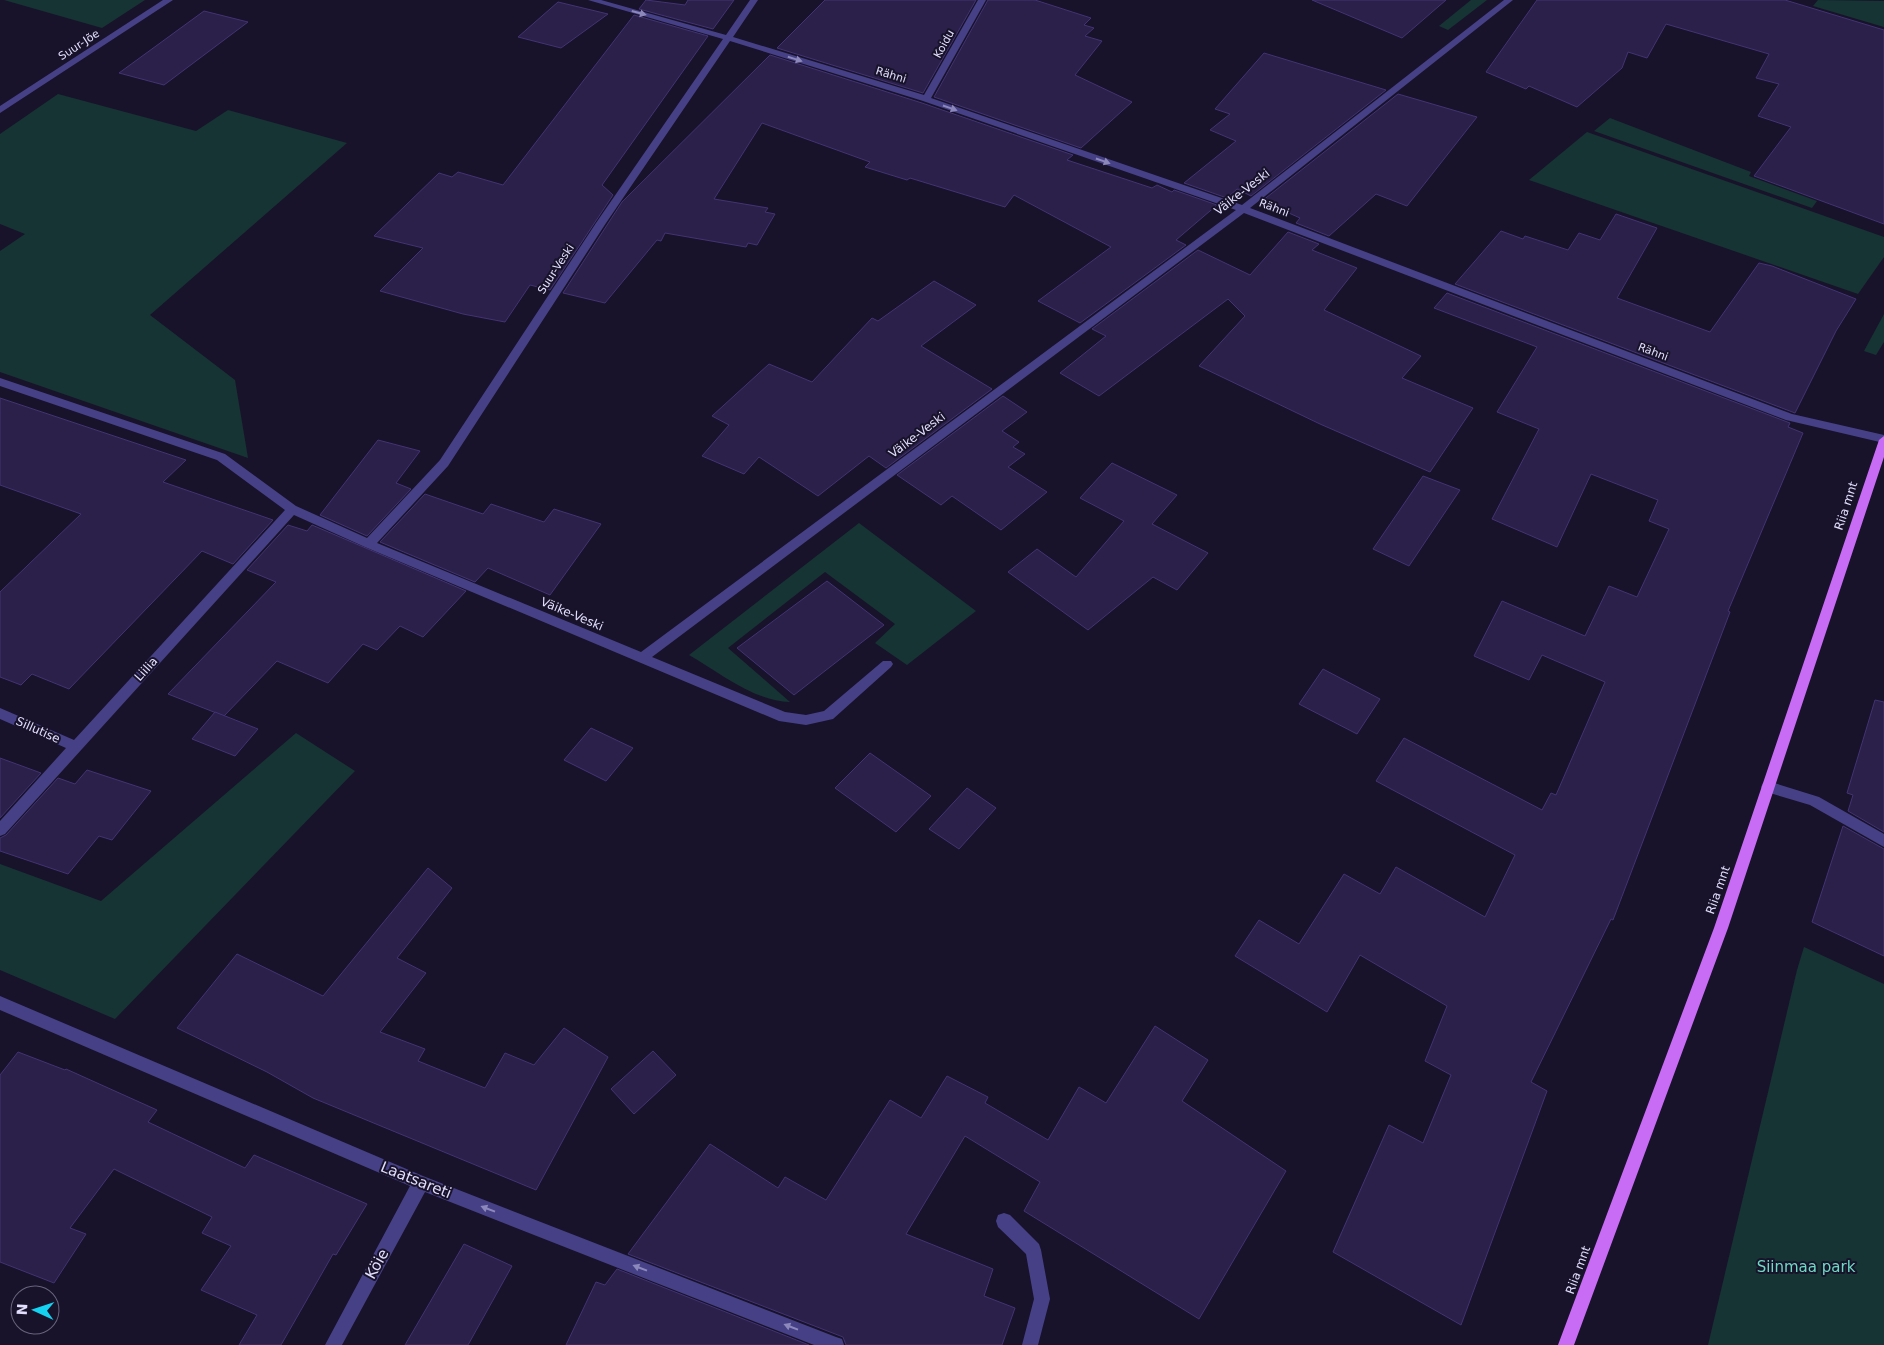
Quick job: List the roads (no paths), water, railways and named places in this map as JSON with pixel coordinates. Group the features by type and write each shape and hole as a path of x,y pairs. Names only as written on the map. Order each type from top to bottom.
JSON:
{"main road":[{"name":"Riia mnt","path":"1566,1345 1721,928 1884,440"}],"street":[{"name":"Suur-Jõe","path":"0,110 170,0"},
{"name":"Rähni","path":"592,0 729,38 926,99 1243,209 1790,417 1884,440"},
{"name":"Suur-Veski","path":"369,544 444,463 601,223 754,0"},
{"name":"Koidu","path":"926,99 982,0"},
{"name":"Väike-Veski","path":"0,382 221,457 292,509 369,544 642,658 1243,209 1509,0"},
{"name":"Liilia","path":"0,830 292,509"},
{"path":"642,658 784,717 806,720 828,715 887,664"},
{"name":"Sillutise","path":"0,713 76,747"},
{"path":"1768,787 1814,801 1884,841"},
{"name":"Laatsareti","path":"0,1003 421,1183 836,1345"},
{"name":"Köie","path":"333,1345 421,1183"},
{"path":"1004,1221 1033,1250 1042,1299 1030,1345"}],"park label":[{"name":"Siinmaa park","path":"1806,1267"}]}
